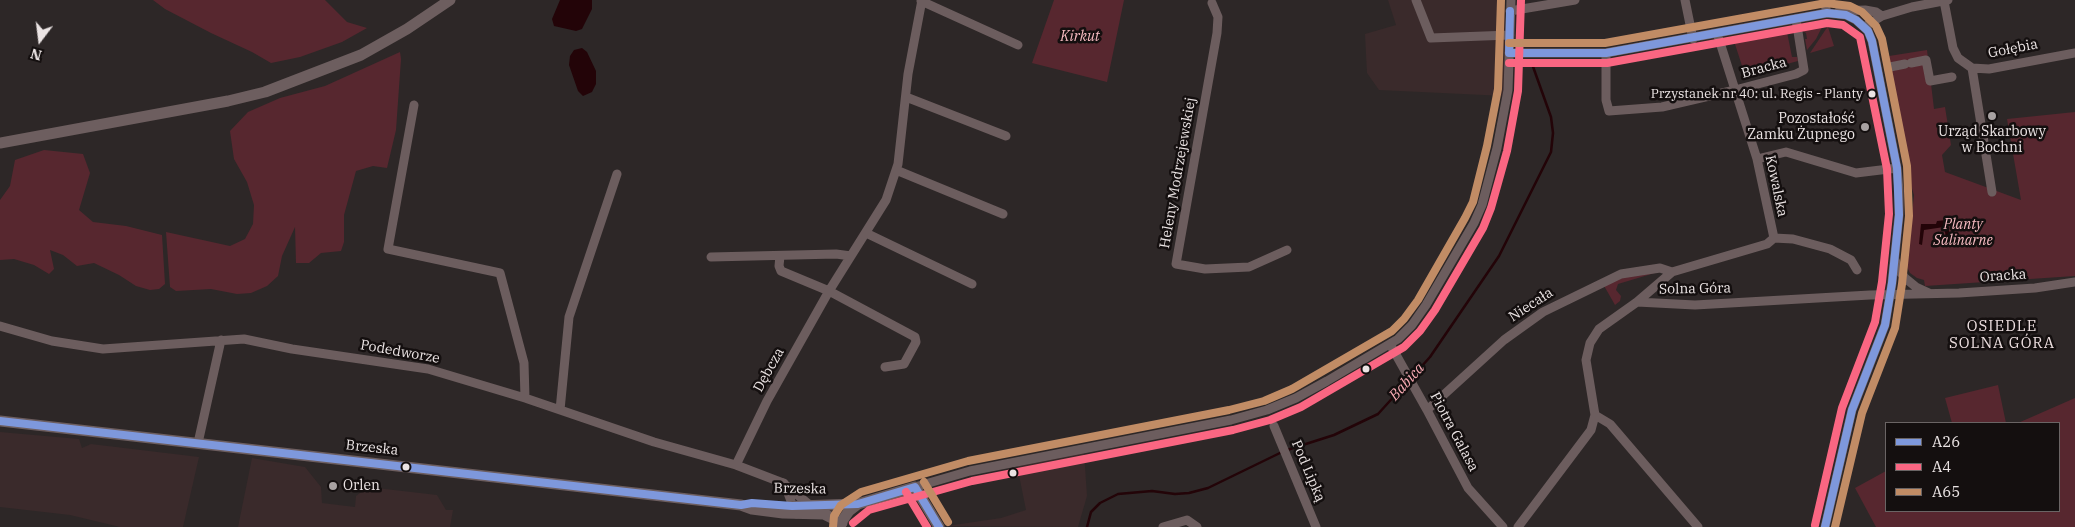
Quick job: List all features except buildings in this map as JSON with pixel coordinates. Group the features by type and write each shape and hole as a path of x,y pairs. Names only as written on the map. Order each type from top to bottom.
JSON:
{"main road":[{"path":"0,143 265,92 300,80 361,54 407,29 450,0"},
{"name":"Brzeska","path":"0,421 742,505 752,509 794,510 824,514 841,526"},
{"path":"915,487 936,525"},
{"name":"Brzeska","path":"794,510 810,506 858,504 915,487"},
{"path":"841,526 849,511 858,504"}],"street":[{"path":"1202,0 1213,2"},
{"path":"1416,0 1431,38 1510,35"},
{"path":"915,487 970,471 1231,420 1266,410 1304,394 1390,344 1406,332 1426,305 1474,223 1482,204 1506,107 1511,0"},
{"path":"1510,11 1575,0"},
{"path":"1685,0 1693,39"},
{"path":"1824,0 1829,13"},
{"path":"922,1 1018,45"},
{"name":"Dębcza","path":"736,465 767,401 829,291 886,200 896,170 922,1"},
{"path":"1864,27 1882,16 1912,7 1946,1"},
{"name":"Gołębia","path":"1946,1 1953,48 1958,58 1972,68 1989,68 2075,53"},
{"name":"Heleny Modrzejewskiej","path":"1213,2 1218,17 1217,33 1176,264 1205,269 1249,267 1287,250"},
{"path":"1509,53 1606,53 1693,39 1829,13 1865,10 1876,12 1882,16"},
{"path":"1825,527 1852,410 1882,334 1890,295 1899,202 1897,168 1872,41 1864,27 1846,15 1829,13"},
{"name":"Bracka","path":"1606,53 1606,100 1609,110 1662,106 1735,90 1796,74 1804,70 1796,19"},
{"name":"Kowalska","path":"1717,34 1757,159 1773,234"},
{"path":"1890,67 1926,60 1930,81 1952,77"},
{"path":"1972,68 1992,192"},
{"path":"906,98 1006,136"},
{"path":"414,105 388,249 500,273 524,363 525,398"},
{"path":"1757,159 1786,152 1856,172 1897,168"},
{"path":"896,170 1003,214"},
{"path":"560,410 569,317 617,174"},
{"path":"866,233 972,284"},
{"path":"1773,234 1830,248 1851,260 1857,270"},
{"name":"Niecała","path":"1637,302 1672,272 1767,244 1773,234"},
{"path":"780,256 779,266 781,270 829,291 915,337 916,342 904,364 884,367"},
{"path":"711,257 851,256"},
{"path":"1894,258 1905,278 1916,287 1932,294"},
{"name":"Niecała","path":"1428,410 1510,335 1533,318 1557,304 1621,274 1660,268 1672,272"},
{"name":"Oracka","path":"1890,295 2035,288 2075,282"},
{"name":"Solna Góra","path":"1637,302 1695,305 1890,295"},
{"path":"1518,527 1591,430 1595,414 1586,366 1590,343 1602,325 1637,302"},
{"name":"Podedworze","path":"0,326 52,341 103,350 244,339 428,369 525,398 654,442 736,465 783,483 810,506"},
{"path":"198,443 221,340"},
{"name":"Piotra Galasa","path":"1390,344 1428,410 1468,488 1503,527"},
{"path":"1595,414 1610,424 1698,527"},
{"name":"Pod Lipką","path":"1274,426 1316,527"},
{"path":"783,483 794,510"},
{"path":"1163,527 1187,520 1197,527"}],"shaded area":[{"path":"560,0 592,0 592,9 582,29 576,31 554,26 552,19"},
{"path":"1388,0 1505,0 1505,96 1379,90 1367,73 1365,34 1396,25"},
{"path":"582,48 587,52 596,71 596,84 592,92 583,96 578,91 569,65 570,56 574,50"},
{"path":"1947,220 1951,243 1947,243 1944,227 1924,230 1922,245 1919,244 1921,224 1936,224 1937,221"},
{"path":"0,432 79,439 82,448 91,444 199,457 183,527 120,527 70,515 0,507"},
{"path":"1084,452 1087,496 1078,527 947,526 1001,518 1026,510 1017,465"},
{"path":"252,458 305,467 321,487 322,503 355,507 356,496 368,487 437,495 446,510 453,510 450,527 238,527"}],"green space":[{"path":"153,0 325,0 347,22 367,28 342,42 300,57 271,63 165,9"},
{"name":"Kirkut","path":"1054,0 1124,0 1107,82 1032,63"},
{"path":"1820,22 1822,27 1816,39 1807,50 1806,33 1803,31 1803,26"},
{"path":"1792,27 1793,31 1787,32 1792,57 1797,57 1798,61 1745,75 1733,38"},
{"path":"1828,27 1834,46 1810,53 1826,29"},
{"name":"Planty Salinarne","path":"1927,50 1934,109 1945,107 1951,145 1942,155 1945,172 2021,200 2007,119 2075,112 2075,276 1925,286 1924,280 1910,273 1907,267 1907,258 1914,195 1909,179 1908,188 1892,89 1883,54 1889,56"},
{"path":"400,52 396,130 387,168 373,166 356,171 344,215 344,242 341,251 321,253 309,263 296,263 295,227 282,256 278,276 267,286 251,293 237,294 211,289 176,291 170,287 166,232 230,246 245,239 253,224 254,205 247,182 234,159 230,131 248,112 280,98 325,86"},
{"path":"44,150 83,154 90,173 79,210 93,222 126,226 162,235 165,284 159,289 150,290 136,286 94,263 77,266 63,255 50,250 54,269 49,274 34,265 14,259 0,260 0,200 10,186 15,160"},
{"path":"1658,272 1618,284 1616,290 1621,296 1620,301 1615,305 1603,284 1621,277"},
{"path":"1998,385 2006,422 1952,422 1945,398"},
{"path":"2075,398 2075,527 1876,527 1855,488 1885,472 1885,512 2060,512 2060,422 2020,422"}],"waterway":[{"name":"Babica","path":"1412,377 1430,357 1499,256 1551,152 1553,133 1551,117 1531,61"},
{"name":"Babica","path":"1287,450 1334,435 1378,414 1408,381"},
{"name":"Babica","path":"1087,527 1091,512 1100,503 1118,494 1152,491 1175,494 1189,493 1208,488 1282,452"}],"transit line":[{"name":"A65","path":"833,527 834,516 841,505 861,492 968,461 1229,410 1264,401 1292,389 1392,331 1418,300 1473,202 1487,146 1498,89 1501,0"},
{"name":"A4","path":"853,523 869,510 972,481 1233,430 1270,420 1301,407 1404,347 1420,331 1435,310 1483,228 1491,208 1507,151 1518,91 1521,0"},
{"name":"A65","path":"1509,43 1605,43 1826,3 1850,6 1862,12 1876,26 1882,39 1907,166 1909,216 1895,328 1862,413 1835,527"},
{"name":"A26","path":"1509,53 1510,11"},
{"name":"A26","path":"1509,53 1606,53 1827,13 1846,15 1856,20 1868,31 1872,41 1897,168 1899,215 1892,283 1885,325 1852,410 1825,527"},
{"name":"A4","path":"1509,63 1607,63 1827,23 1843,25 1860,37 1887,169 1889,214 1882,282 1875,322 1842,408 1815,525"},
{"name":"A26","path":"0,421 741,505 752,503 792,506 858,504 915,487 939,527"},
{"name":"A65","path":"924,482 948,522"},
{"name":"A4","path":"906,492 927,527"}],"place":[{"name":"Przystanek nr 40: ul. Regis - Planty","path":"1872,94"},
{"name":"Urząd Skarbowy w Bochni","path":"1992,116"},
{"name":"Pozostałość Zamku Żupnego","path":"1865,127"},
{"name":"Orlen","path":"333,486"}],"district":[{"name":"OSIEDLE SOLNA GÓRA","path":"2002,336"}]}
